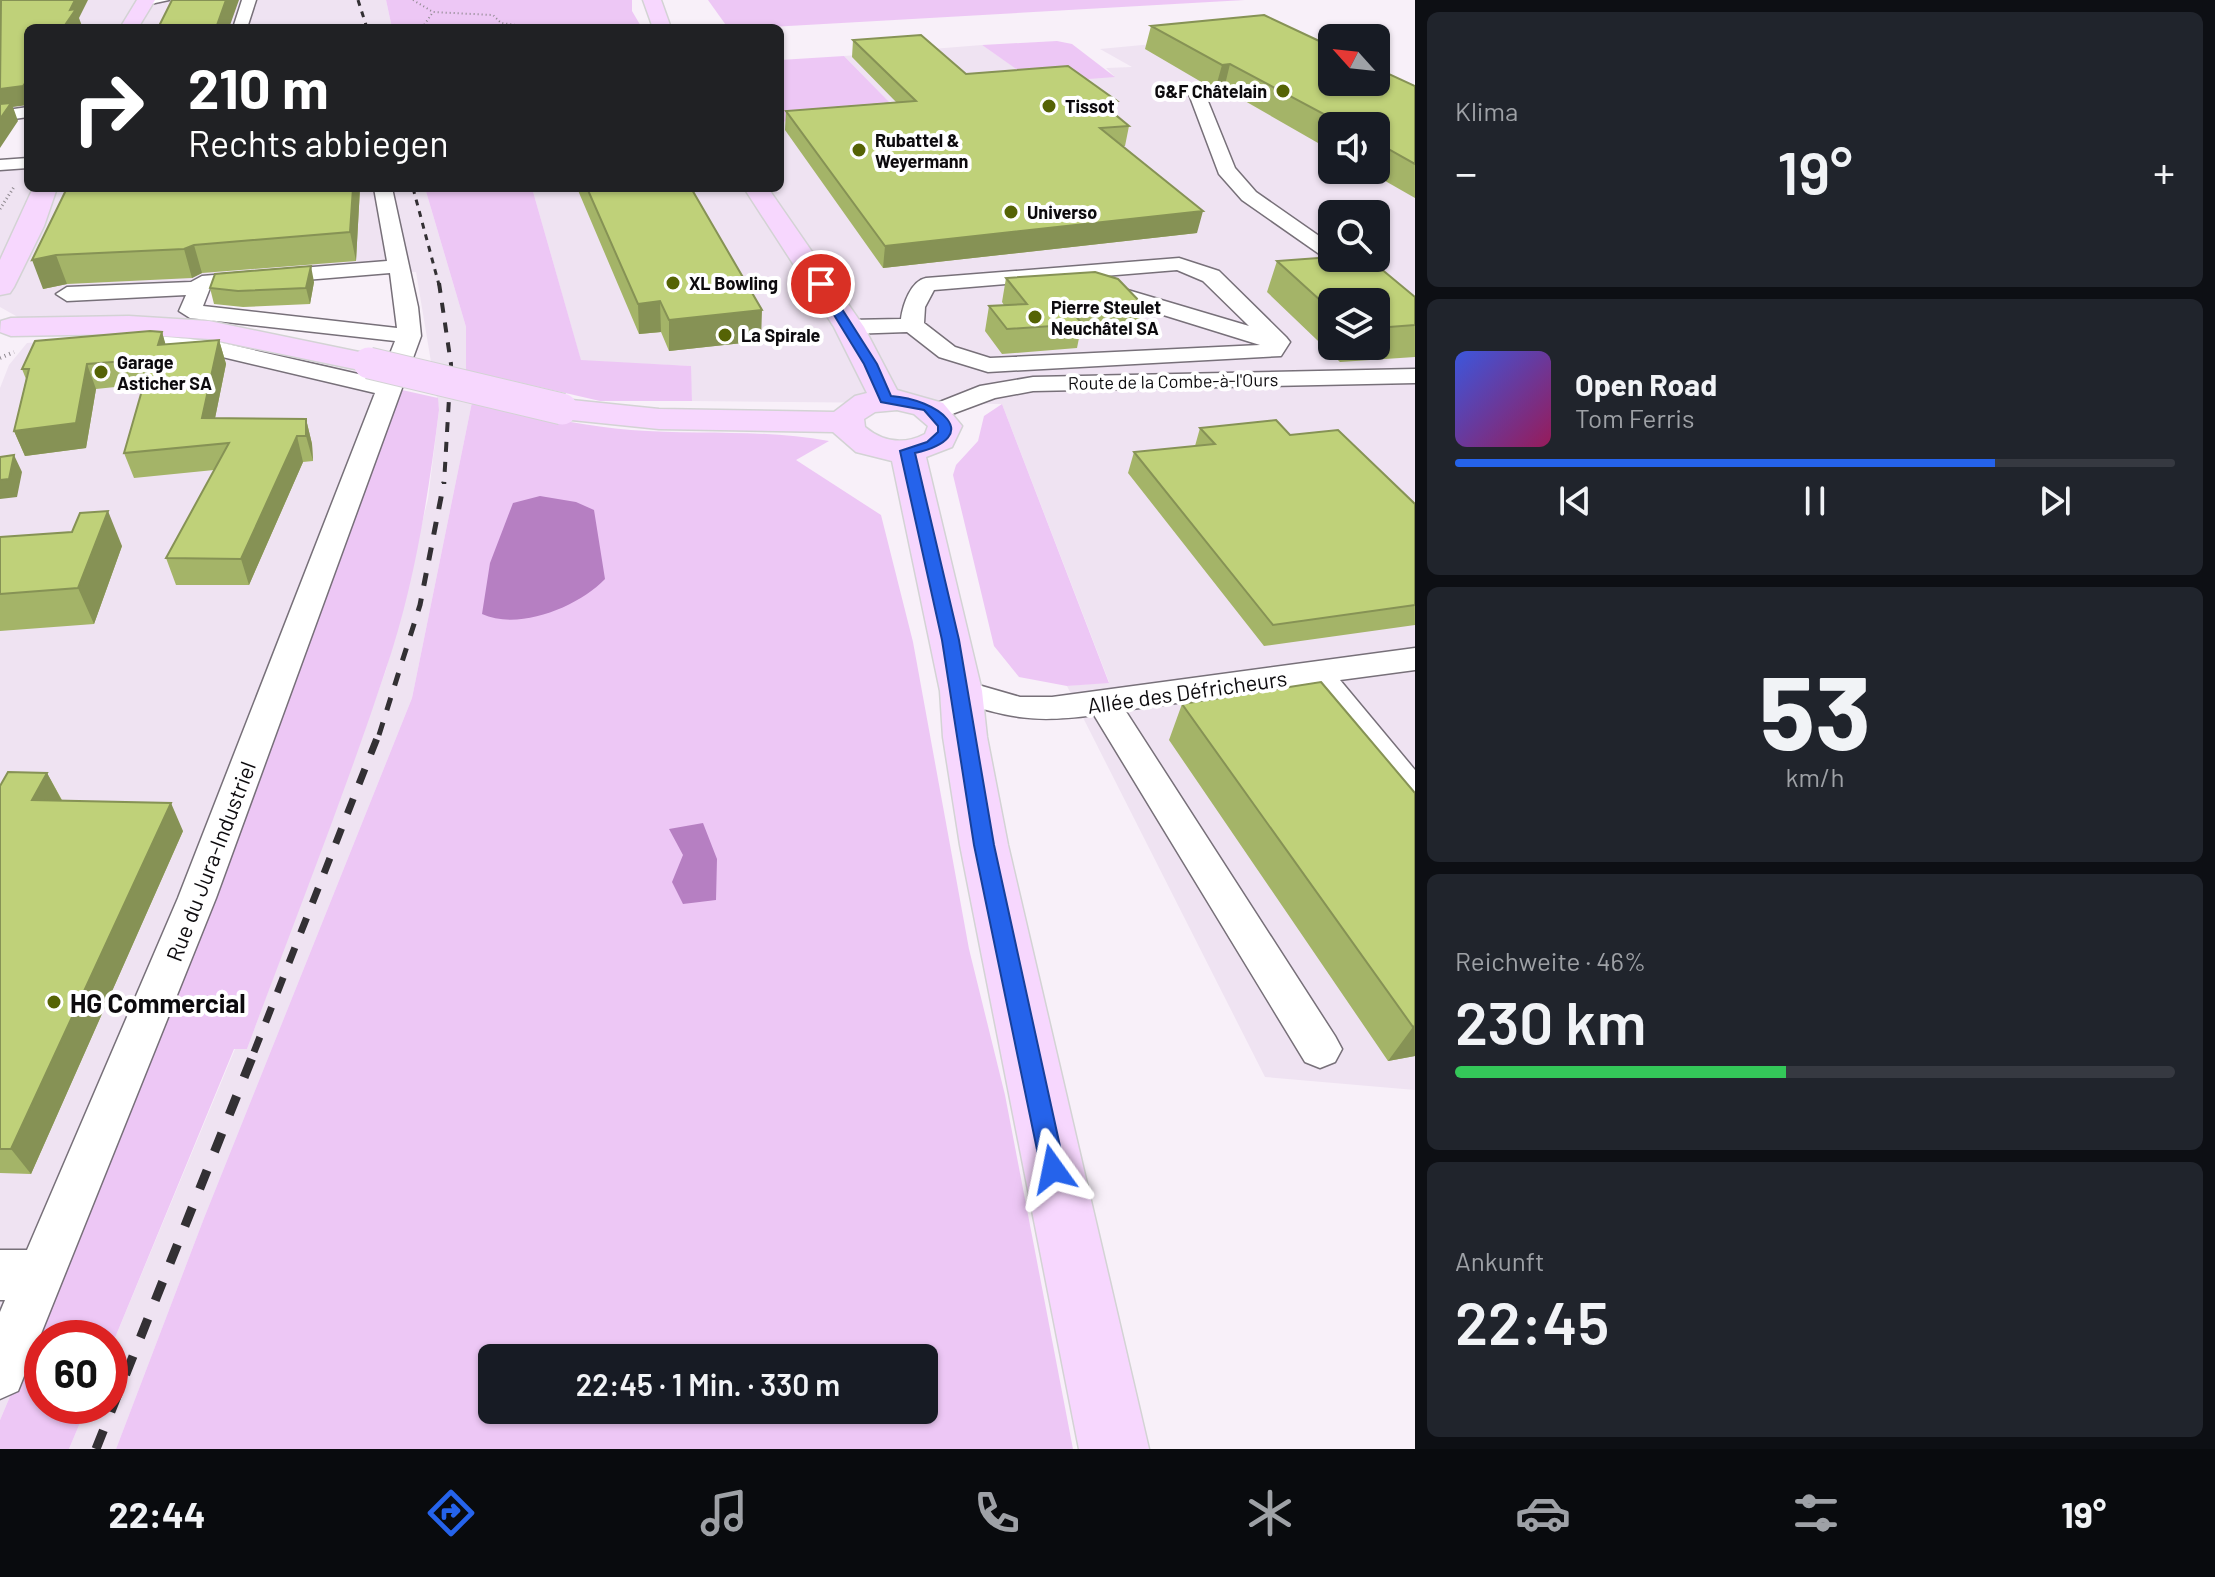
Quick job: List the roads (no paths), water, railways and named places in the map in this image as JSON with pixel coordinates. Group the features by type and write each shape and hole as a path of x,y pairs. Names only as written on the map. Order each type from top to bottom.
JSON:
{"main road":[{"path":"131,24 146,0"},
{"path":"652,0 661,24"},
{"path":"0,241 24,192"},
{"path":"759,192 849,327 886,400"},
{"path":"0,287 33,218 53,197"},
{"path":"4,325 142,325 261,338 562,409 659,419 847,422"},
{"path":"886,400 908,401 936,412 945,426 940,440 907,451 864,443 848,430 847,422 858,407 886,400"},
{"path":"907,451 961,691 965,737 984,845 1114,1449"}],"street":[{"path":"146,0 162,0"},
{"path":"241,24 249,0"},
{"path":"1195,89 1226,170 1249,196 1318,244"},
{"path":"0,116 24,113"},
{"path":"0,165 24,163"},
{"path":"384,192 399,266 409,336 190,311 202,282 399,266"},
{"path":"912,325 914,307 926,284 1179,264 1200,270 1227,290 1278,342"},
{"path":"1154,304 1200,270"},
{"path":"1048,272 1278,342"},
{"path":"67,294 199,288"},
{"path":"849,327 912,325 947,352 988,365 1273,351 1278,342"},
{"name":"Rue du Jura-Industriel","path":"0,1373 21,1275 197,898 409,336"},
{"path":"47,344 113,340 214,348 390,389"},
{"name":"Route de la Combe-à-l'Ours","path":"936,412 989,391 1033,384 1415,376"},
{"name":"Allée des Défricheurs","path":"961,691 1030,710 1104,704 1315,672 1413,662"},
{"path":"1315,672 1415,794"},
{"path":"1104,704 1320,1049"}],"railway":[{"path":"358,0 366,24"},
{"path":"414,192 439,285"},
{"path":"439,283 451,364 444,484"},
{"path":"379,735 420,605 444,482"},
{"path":"254,1052 379,733"},
{"path":"96,1449 255,1050"}],"place":[{"name":"G&F Châtelain","path":"1283,91"},
{"name":"Tissot","path":"1049,106"},
{"name":"Rubattel & Weyermann","path":"859,150"},
{"name":"Universo","path":"1011,212"},
{"name":"XL Bowling","path":"673,283"},
{"name":"Pierre Steulet Neuchâtel SA","path":"1035,317"},
{"name":"La Spirale","path":"725,335"},
{"name":"Garage Asticher SA","path":"101,372"},
{"name":"HG Commercial","path":"54,1002"}]}
